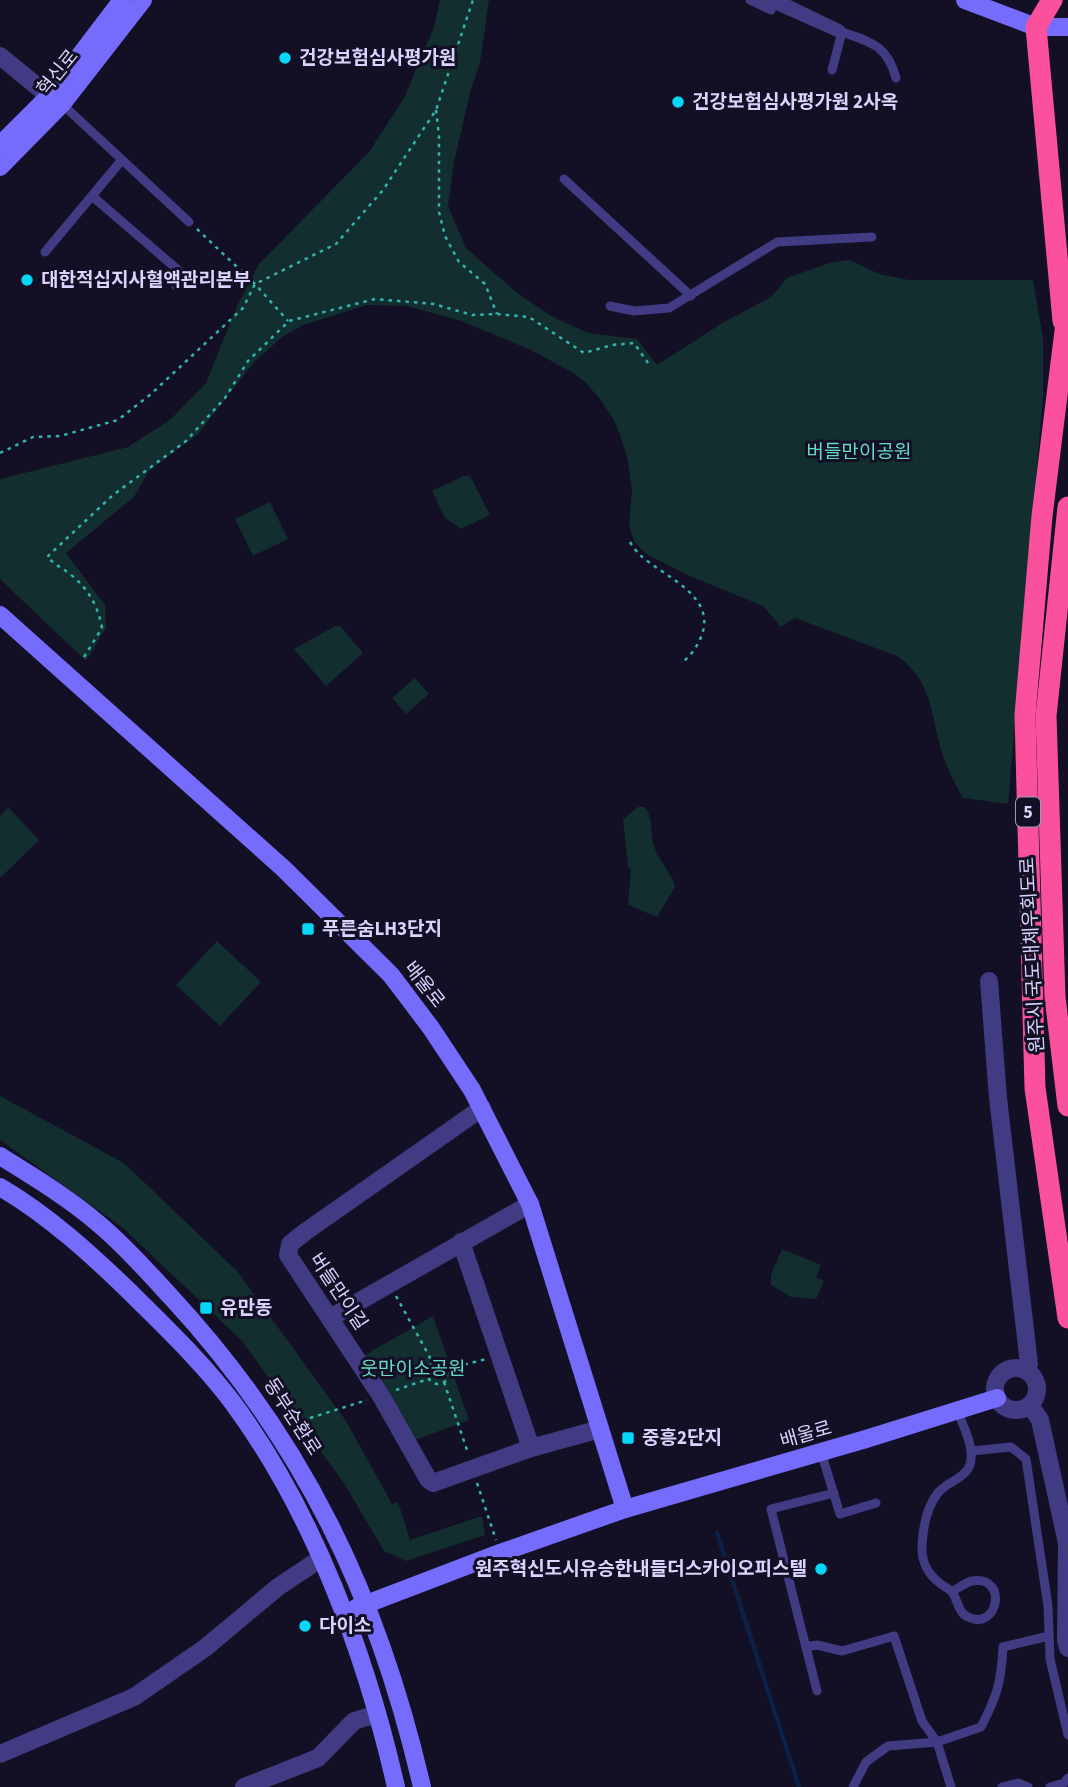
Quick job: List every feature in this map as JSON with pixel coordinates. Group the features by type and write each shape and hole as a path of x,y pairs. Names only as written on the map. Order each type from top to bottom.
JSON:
{"highway":[{"path":"1052,0 1036,27 1064,330"},
{"name":"5","path":"1068,306 1042,516 1025,715 1035,1088 1068,1318"},
{"name":"원주시 국도대체우회도로","path":"1068,507 1046,716 1055,997 1068,1106"}],"street":[{"name":"혁신로","path":"0,145 55,100 122,0"},
{"name":"혁신로","path":"0,167 143,0"},
{"path":"965,0 1036,27 1068,27"},
{"path":"0,55 55,100"},
{"name":"배울로","path":"0,615 284,869 391,975 431,1028 472,1090 530,1203 625,1509"},
{"path":"989,981 998,1098 1029,1364 1026,1370"},
{"name":"버들만이길","path":"482,1108 290,1244 288,1255 381,1396 428,1479 433,1483 473,1471 531,1448 600,1429"},
{"name":"동부순환로","path":"0,1156 65,1198 100,1225 201,1329 251,1391 304,1473 351,1566 408,1724 422,1787"},
{"path":"0,1187 86,1251 184,1345 232,1403 266,1453 304,1524 344,1614 377,1714 396,1787"},
{"path":"330,1318 530,1203"},
{"path":"461,1242 531,1448"},
{"path":"1012,1368 1026,1370 1035,1379 1035,1399 1024,1409 1003,1406 997,1398 995,1386 1001,1374 1012,1368"},
{"name":"배울로","path":"344,1614 500,1553 625,1509 997,1398"},
{"path":"1030,1405 1040,1420 1067,1543 1068,1648"},
{"path":"0,1754 134,1697 205,1648 278,1587 320,1559"},
{"path":"244,1787 318,1758 354,1721 377,1714"}],"lane":[{"path":"750,0 771,10"},
{"path":"764,0 838,33 876,43 892,61 896,78"},
{"path":"780,0 842,32"},
{"path":"832,70 842,32"},
{"path":"55,100 189,222"},
{"path":"45,252 121,161"},
{"path":"564,179 691,296"},
{"path":"92,196 185,276 176,286"},
{"path":"610,306 635,311 669,308 777,242 872,237"},
{"path":"953,1591 970,1581 981,1581 995,1590 996,1605 990,1615 981,1619 968,1618 959,1609 953,1591 930,1576 922,1553 928,1509 939,1492 962,1477 970,1465 971,1451 957,1410"},
{"path":"971,1451 1011,1447 1026,1459 1048,1606 1050,1659 1068,1735"},
{"path":"821,1452 841,1514 876,1503"},
{"path":"817,1691 771,1510 834,1493"},
{"path":"806,1647 817,1645 842,1651 894,1636 922,1721 937,1742 951,1787"},
{"path":"853,1787 866,1762 888,1746 937,1742 981,1727 1002,1679 1003,1647 1049,1636"},
{"path":"1050,1787 1064,1783 1068,1778"},
{"path":"1003,1787 1018,1783 1028,1787"}],"path":[{"path":"0,453 33,437 60,436 118,421 151,394 243,308 256,284 335,244 383,190 436,110 473,0"},
{"path":"436,110 439,136 439,212 445,236 459,262 485,284 497,314"},
{"path":"189,222 256,284 289,321"},
{"path":"84,657 102,628 100,613 92,597 72,575 47,556 113,495 186,441 225,398 248,361 289,321 376,299 434,304 472,315 530,317 584,353 612,345 634,343 648,363"},
{"path":"630,542 640,555 694,596 703,613 704,629 699,641 687,659 681,663"},
{"path":"389,1284 433,1363"},
{"path":"448,1369 499,1356"},
{"path":"440,1362 448,1369 449,1376 444,1382 434,1384 428,1379 428,1368 433,1363 440,1362"},
{"path":"310,1418 428,1379"},
{"path":"444,1382 500,1553"}],"green space":[{"name":"버들만이공원","path":"440,0 489,0 480,63 471,89 454,162 448,206 466,248 517,293 551,316 588,333 637,339 657,365 724,322 771,297 787,278 829,263 850,260 879,274 909,280 1033,280 1043,339 1043,397 1008,804 963,798 943,757 927,694 916,674 897,656 795,618 781,627 763,606 692,577 641,549 634,541 629,526 632,489 620,435 614,420 585,382 531,350 464,322 407,306 367,305 303,325 281,338 255,361 198,434 149,471 134,497 66,553 105,605 106,628 86,661 0,579 0,479 128,447 171,419 206,383 237,306 259,264 369,152 404,98 434,27"},
{"path":"464,476 470,476 490,515 461,529 445,518 432,491"},
{"path":"270,502 288,539 253,556 235,519"},
{"path":"335,626 340,626 363,653 326,686 294,649"},
{"path":"415,678 429,694 406,714 392,698"},
{"path":"8,807 39,840 0,878 0,816"},
{"path":"638,807 644,807 649,815 656,851 675,887 657,917 628,905 631,868 628,867 623,819"},
{"path":"217,941 261,982 220,1026 176,985"},
{"path":"0,1096 124,1163 237,1271 346,1421 392,1504 398,1502 410,1540 482,1516 485,1535 406,1561 384,1551 345,1485 242,1341 123,1228 0,1140"},
{"path":"782,1249 821,1265 816,1277 824,1281 816,1299 791,1297 771,1285 771,1275"},
{"name":"웃만이소공원","path":"433,1316 469,1420 415,1440 363,1356"}],"waterway":[{"path":"717,1533 799,1787"}],"place":[{"name":"건강보험심사평가원","path":"285,58"},
{"name":"건강보험심사평가원 2사옥","path":"678,102"},
{"name":"대한적십지사혈액관리본부","path":"27,280"},
{"name":"푸른숨LH3단지","path":"308,929"},
{"name":"유만동","path":"206,1308"},
{"name":"중흥2단지","path":"628,1438"},
{"name":"원주혁신도시유승한내들더스카이오피스텔","path":"821,1569"},
{"name":"다이소","path":"305,1626"}]}
